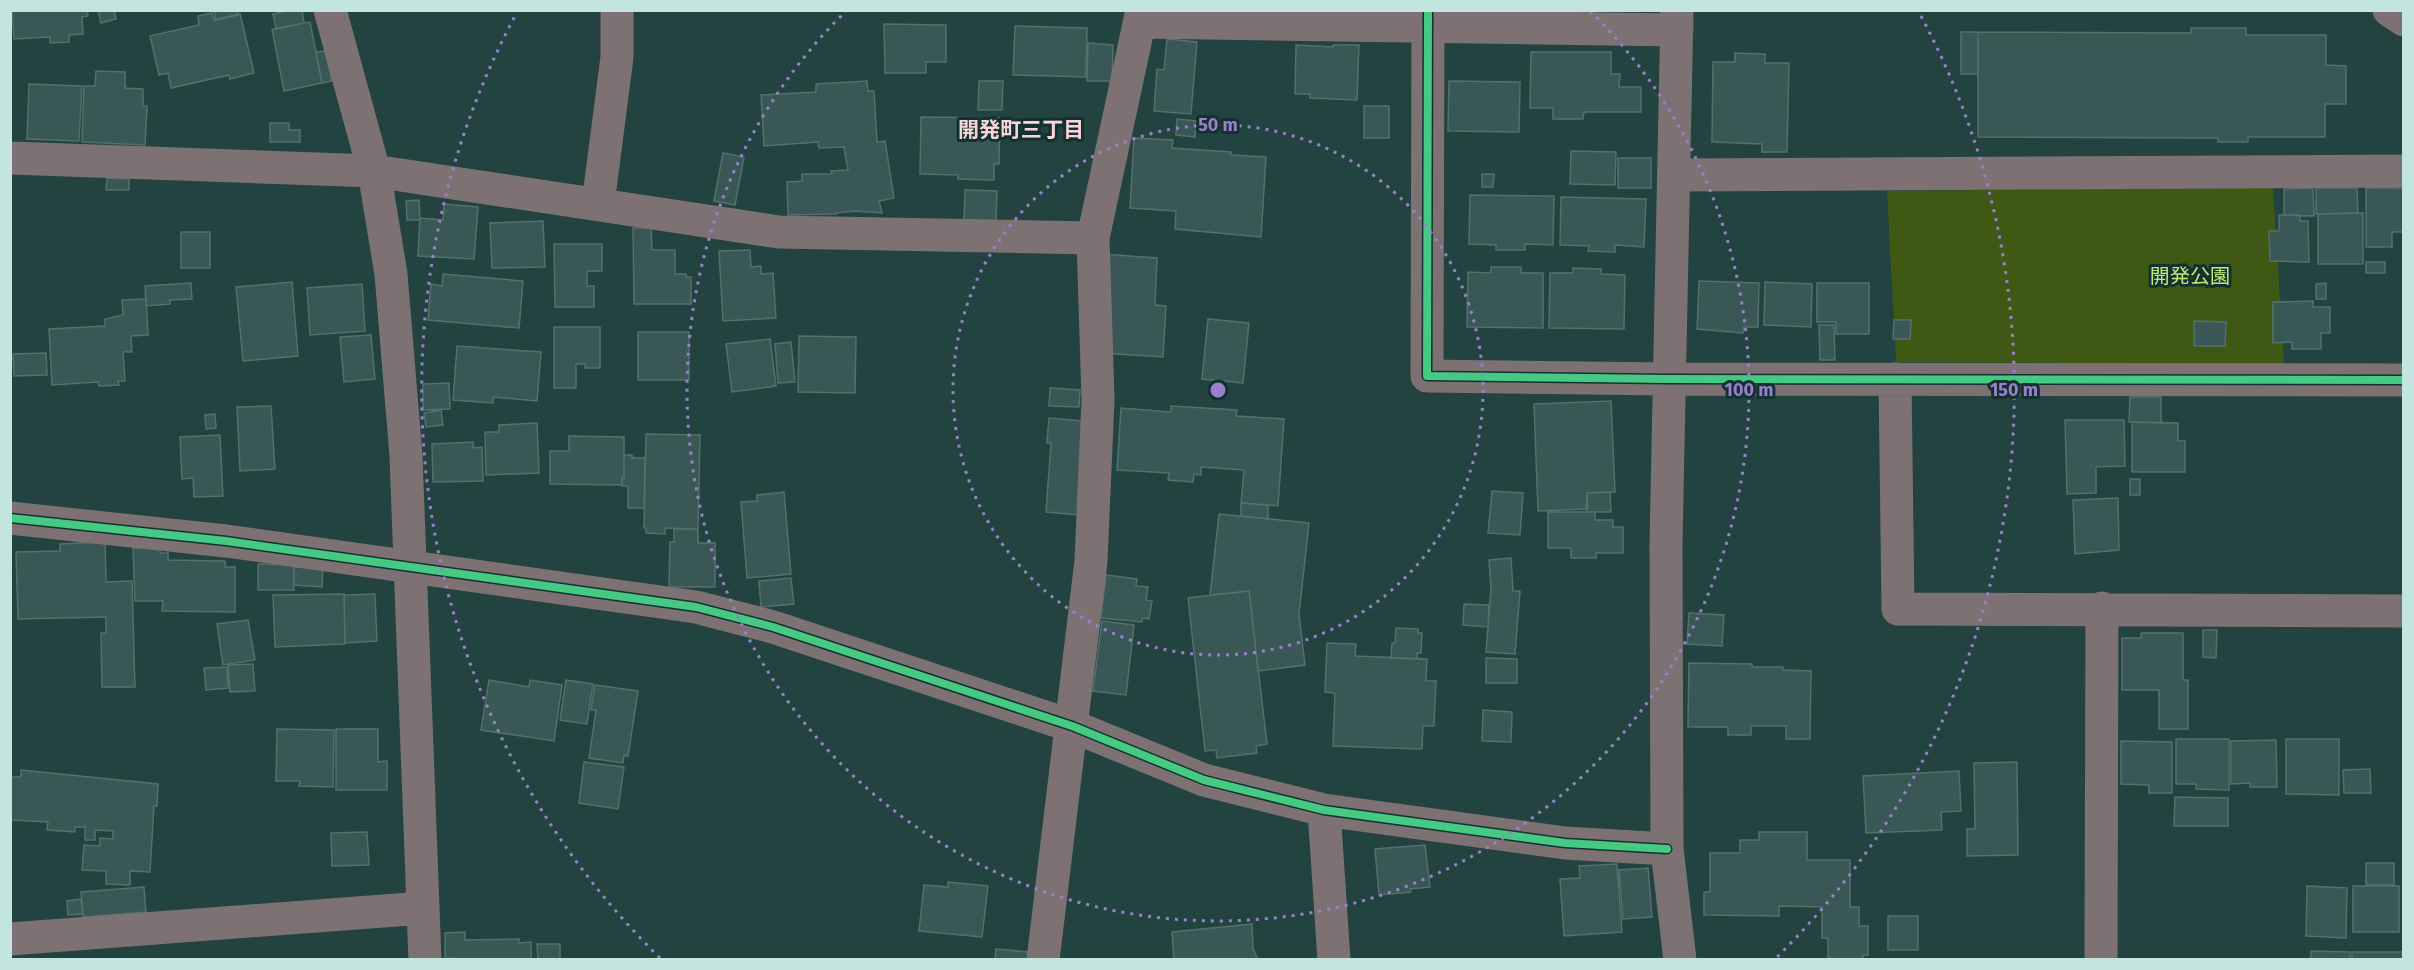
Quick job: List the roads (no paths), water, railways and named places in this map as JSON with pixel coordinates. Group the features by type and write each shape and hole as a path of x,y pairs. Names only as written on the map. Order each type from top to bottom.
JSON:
{"street":[{"path":"330,10 374,171 391,274 406,456 425,960"},
{"path":"598,204 617,57 617,10"},
{"path":"2389,10 2403,20"},
{"path":"1043,960 1092,550 1098,400 1093,238 1141,16 1677,20 1666,544 1667,849 1680,960"},
{"path":"1428,18 1427,376 1668,379 2403,380"},
{"path":"10,158 374,171 779,232 1093,238"},
{"path":"1675,175 2403,171"},
{"path":"1895,379 1898,609 2102,608 2403,611"},
{"path":"10,518 225,541 696,607 773,627 1072,726 1204,780 1324,810 1565,843 1667,849"},
{"path":"2101,960 2102,608"},
{"path":"1324,810 1334,960"},
{"path":"10,939 423,908"}],"district":[{"name":"開発町三丁目","path":"1021,130"}],"park label":[{"name":"開発公園","path":"2190,276"}]}
